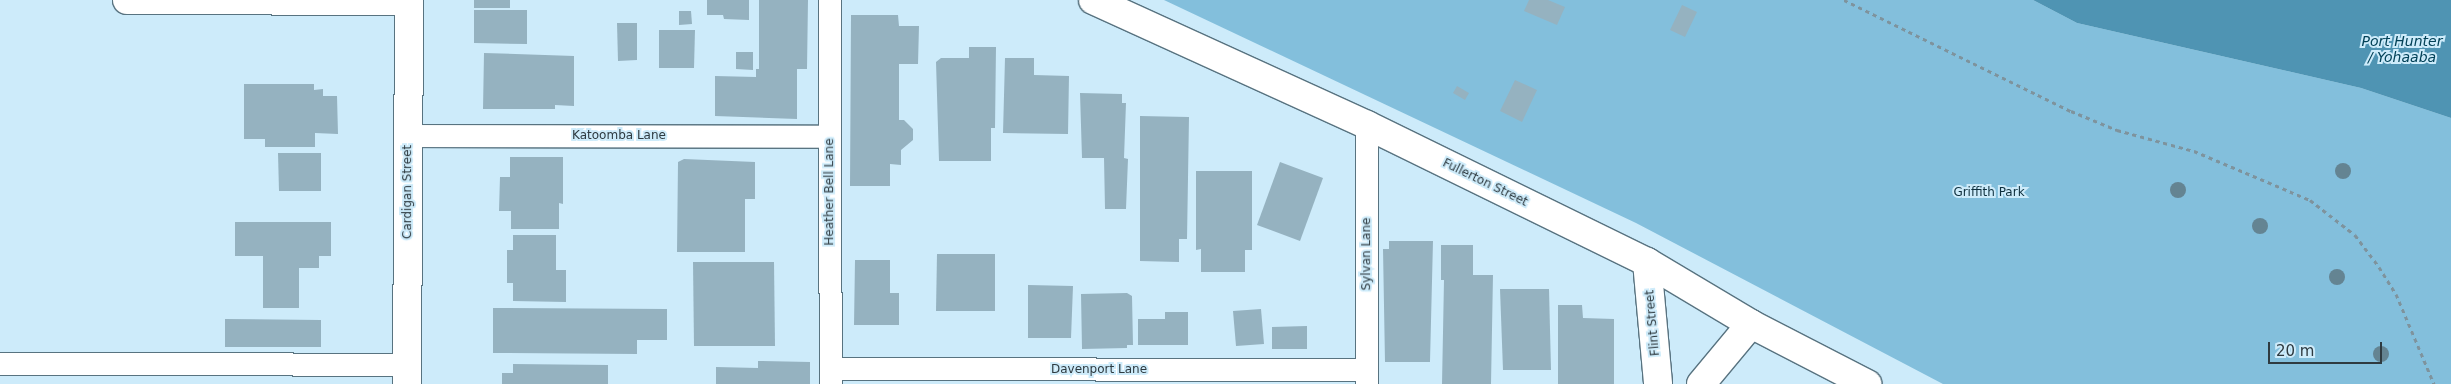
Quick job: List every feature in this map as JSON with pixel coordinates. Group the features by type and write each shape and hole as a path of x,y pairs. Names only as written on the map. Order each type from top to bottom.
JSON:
{"main road":[{"path":"127,0 409,1"},
{"name":"Fullerton Street","path":"1093,0 1367,125 1647,262 1751,324 1867,384"},
{"name":"Cardigan Street","path":"407,375 409,1"},
{"name":"Flint Street","path":"1647,262 1658,384"},
{"path":"1701,384 1751,324"}],"lane":[{"name":"Heather Bell Lane","path":"830,0 831,377"},
{"name":"Sylvan Lane","path":"1367,125 1367,377"},
{"name":"Katoomba Lane","path":"409,136 830,137"},
{"path":"0,364 407,375"},
{"name":"Davenport Lane","path":"831,377 1367,377"}],"path":[{"path":"1844,0 2071,111 2117,130 2194,150 2310,200 2333,215 2354,235 2379,267 2396,294 2434,384"}],"green space":[{"name":"Griffith Park","path":"1164,0 2033,0 2077,23 2361,88 2451,118 2451,384 1943,384 1636,223"}],"water":[{"name":"Port Hunter / Yohaaba","path":"2033,0 2451,0 2451,118 2361,88 2077,23"}],"building":[{"path":"474,0 510,0 510,8 474,8"},
{"path":"707,0 749,0 749,20 724,19 723,15 707,15"},
{"path":"759,0 808,0 807,69 797,69 797,119 715,116 715,76 756,77 756,69 759,69"},
{"path":"1529,0 1548,0 1565,7 1557,25 1524,11"},
{"path":"1682,5 1697,12 1685,37 1670,30"},
{"path":"474,10 527,10 527,44 474,43"},
{"path":"679,11 691,11 692,24 679,25"},
{"path":"851,15 898,15 899,26 919,26 918,64 899,64 899,120 904,120 913,129 913,140 901,150 901,165 890,164 890,186 850,186"},
{"path":"617,23 637,23 637,60 618,61"},
{"path":"659,30 695,30 694,68 659,68"},
{"path":"969,47 996,47 995,128 991,128 991,161 939,161 936,62 941,58 969,58"},
{"path":"736,52 753,52 753,70 736,69"},
{"path":"484,53 574,56 574,106 555,105 555,109 483,109"},
{"path":"1005,58 1034,58 1034,75 1069,76 1068,134 1003,133"},
{"path":"1515,80 1537,90 1522,122 1500,111"},
{"path":"244,84 314,84 314,90 323,89 323,96 337,96 338,134 315,133 315,147 265,147 265,139 244,139"},
{"path":"1457,86 1469,93 1465,100 1453,93"},
{"path":"1080,93 1122,94 1122,103 1126,103 1124,158 1128,159 1126,209 1105,209 1104,158 1082,158"},
{"path":"1140,116 1189,117 1187,239 1179,239 1179,262 1140,261"},
{"path":"278,153 321,153 321,191 279,191"},
{"path":"510,157 563,157 563,204 559,203 559,229 511,229 511,211 499,211 500,177 510,177"},
{"path":"684,159 755,162 755,199 745,199 745,252 677,252 678,162"},
{"path":"1280,162 1323,178 1300,241 1257,225"},
{"path":"1196,171 1252,171 1252,250 1245,250 1245,272 1201,272 1201,249 1196,250"},
{"path":"235,222 331,222 331,256 319,256 319,268 299,268 299,308 263,308 263,256 235,256"},
{"path":"513,235 556,235 556,270 566,270 566,302 513,301 513,283 507,283 507,250 513,250"},
{"path":"1389,241 1433,241 1430,362 1385,362 1383,249 1389,249"},
{"path":"1441,245 1473,245 1473,275 1493,275 1491,384 1442,384 1444,280 1441,280"},
{"path":"937,254 995,254 995,311 936,311"},
{"path":"855,260 890,260 890,293 899,293 899,325 854,325"},
{"path":"693,262 774,262 775,346 694,346"},
{"path":"1028,285 1073,286 1071,338 1028,338"},
{"path":"1500,289 1549,289 1551,370 1503,370"},
{"path":"1127,293 1132,296 1133,345 1127,345 1127,348 1082,349 1081,294"},
{"path":"1558,305 1582,305 1583,318 1614,319 1614,384 1558,384"},
{"path":"493,308 667,309 667,340 637,340 637,354 493,353"},
{"path":"1261,309 1264,344 1236,346 1233,311"},
{"path":"1165,312 1188,312 1188,345 1138,345 1138,319 1165,319"},
{"path":"225,319 321,320 321,347 225,347"},
{"path":"1307,326 1307,349 1272,349 1272,327"},
{"path":"758,361 810,362 810,384 716,384 716,367 758,368"},
{"path":"513,364 608,365 608,384 502,384 502,373 513,373"}]}
